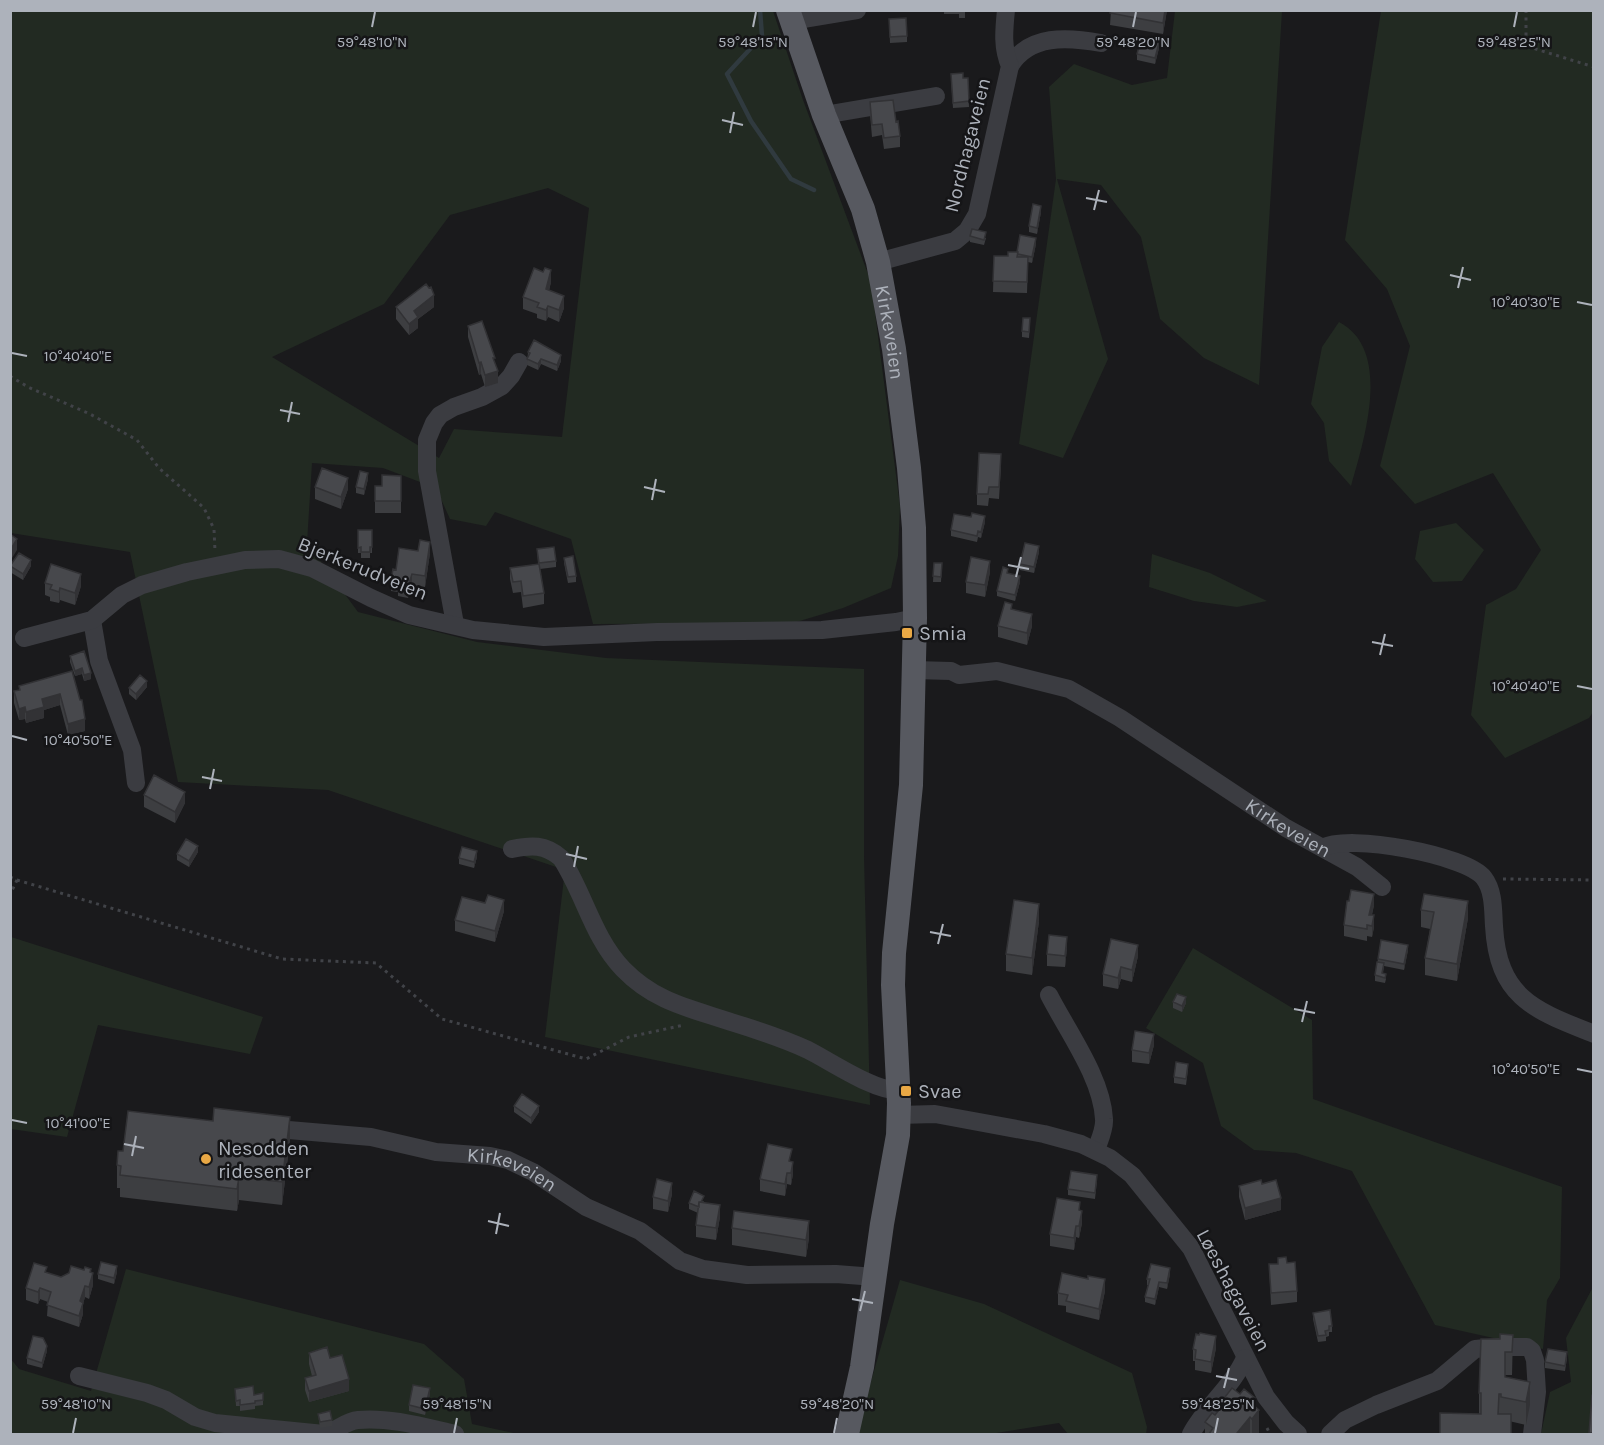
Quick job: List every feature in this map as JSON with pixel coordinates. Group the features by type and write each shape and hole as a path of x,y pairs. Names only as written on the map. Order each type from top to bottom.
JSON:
{"main road":[{"name":"Kirkeveien","path":"790,16 824,115 863,209 878,262 894,349 914,528 915,618 911,785 894,953 899,1115 895,1158 862,1367 847,1434"}],"street":[{"path":"790,16 857,10"},
{"name":"Nordhagaveien","path":"878,262 956,241 967,231 977,214 1010,66 1005,55 1003,39 1006,10"},
{"path":"1010,66 1014,59 1029,47 1049,40 1074,38 1101,43"},
{"path":"824,115 936,96"},
{"path":"455,624 427,471 427,440 440,415 454,407 482,398 502,386 519,362"},
{"name":"Bjerkerudveien","path":"24,638 92,620 105,607 142,585 245,560 279,560 312,568 409,615 473,630 544,637 590,637 657,632 822,630 915,618"},
{"path":"92,620 99,660 132,750 135,783"},
{"name":"Kirkeveien","path":"914,670 951,671 959,675 997,670 1069,689 1120,718 1286,828 1323,848 1341,843 1390,846 1465,865 1486,879"},
{"path":"512,849 539,845 561,858 604,941 622,968 646,989 666,1001 799,1046 890,1091 899,1090"},
{"path":"1323,848 1357,867 1382,887"},
{"path":"1486,879 1490,890 1494,942 1507,981 1519,996 1535,1008 1593,1034"},
{"path":"1049,995 1088,1067 1098,1091 1104,1120 1096,1150"},
{"name":"Løeshagaveien","path":"899,1115 935,1114 1053,1136 1096,1150 1132,1175 1191,1248 1266,1397 1286,1423 1298,1434"},
{"name":"Kirkeveien","path":"248,1127 371,1137 436,1152 490,1156 508,1160 533,1172 586,1208 640,1231 680,1260 702,1269 740,1275 836,1274 875,1277"},
{"path":"1330,1434 1345,1420 1437,1381 1475,1349 1498,1347 1527,1347 1532,1351 1535,1360 1537,1392 1532,1434"},
{"path":"1191,1434 1214,1401 1238,1373 1245,1358"},
{"path":"79,1376 147,1393 166,1400 195,1417 215,1422 324,1434 358,1420 378,1421 406,1423 455,1434"}],"path":[{"path":"1526,10 1526,46 1593,67"},
{"path":"10,375 28,387 90,414 137,440 159,468 204,508 214,529 215,566"},
{"path":"10,877 282,959 375,963 442,1019 586,1059 629,1037 691,1023 696,1012"},
{"path":"1486,879 1593,880"},
{"path":"10,895 17,880"}],"shaded area":[{"path":"10,11 773,11 803,100 871,282 900,506 898,556 891,588 843,608 793,623 593,624 571,539 495,512 486,526 450,519 436,488 383,468 312,463 307,543 358,612 477,642 606,658 864,669 864,856 870,1105 545,1037 565,870 328,790 178,782 130,552 11,533","holes":["548,188 589,208 562,437 454,429 439,458 272,357 384,304 450,215"]},
{"path":"1175,11 1282,11 1259,385 1204,358 1160,319 1141,237 1101,185 1057,179 1108,359 1063,458 1019,444 1056,179 1049,87 1074,64 1132,85 1167,78"},
{"path":"1381,11 1593,11 1593,712 1589,718 1505,758 1471,715 1486,605 1516,589 1541,550 1493,473 1415,504 1380,466 1410,346 1387,289 1345,240"},
{"path":"1339,322 1356,335 1365,353 1370,374 1367,421 1351,486 1329,461 1324,423 1311,404 1322,347"},
{"path":"1456,523 1484,550 1462,581 1433,582 1415,559 1420,531"},
{"path":"1152,554 1210,573 1267,601 1237,607 1194,601 1149,587"},
{"path":"11,937 263,1017 250,1054 98,1025 67,1137 11,1129"},
{"path":"1193,948 1312,1020 1313,1099 1562,1187 1560,1278 1547,1300 1543,1349 1435,1325 1352,1171 1296,1153 1254,1150 1221,1126 1203,1063 1146,1028"},
{"path":"126,1269 424,1344 464,1379 472,1424 518,1434 11,1434 10,1358 19,1369 91,1391"},
{"path":"900,1280 984,1304 1132,1373 1147,1427 1146,1434 1068,1434 1059,1423 990,1434 856,1434"},
{"path":"1593,1287 1593,1434 1541,1434 1550,1392 1571,1382 1566,1338"}],"building":[{"path":"1111,10 1165,10 1163,23 1110,13"},
{"path":"906,18 907,36 890,37 889,19"},
{"path":"1141,39 1159,43 1155,58 1137,54"},
{"path":"963,73 963,78 968,78 969,101 953,103 951,74"},
{"path":"893,100 900,136 884,138 882,124 872,125 870,102"},
{"path":"1033,204 1041,206 1037,228 1029,226"},
{"path":"972,229 986,232 984,240 970,236"},
{"path":"1020,235 1036,238 1032,257 1018,254"},
{"path":"1008,252 1018,252 1017,257 1028,257 1027,282 993,281 994,256 1008,256"},
{"path":"534,268 543,272 545,268 551,270 546,289 564,296 559,310 548,306 546,310 537,307 539,303 523,297"},
{"path":"426,284 429,288 431,287 434,295 414,311 418,317 409,324 396,307"},
{"path":"1023,318 1030,318 1029,332 1022,331"},
{"path":"482,321 498,371 485,375 468,326"},
{"path":"534,340 561,355 557,365 541,359 538,364 527,359"},
{"path":"979,453 1001,454 999,487 989,487 988,494 977,494"},
{"path":"322,468 348,478 341,497 315,487"},
{"path":"360,471 368,473 364,489 356,487"},
{"path":"382,475 401,476 401,501 375,501 375,486 382,486"},
{"path":"972,513 985,516 981,532 978,531 977,536 951,530 954,514 971,517"},
{"path":"358,530 372,530 370,552 361,552 361,547 358,548"},
{"path":"10,534 17,539 10,553"},
{"path":"420,540 430,542 425,576 412,574 408,586 398,585 399,581 391,580 393,569 396,570 399,548 418,551"},
{"path":"1025,543 1039,546 1034,567 1020,564"},
{"path":"554,547 556,561 539,563 537,549"},
{"path":"19,553 31,560 23,574 10,566"},
{"path":"573,556 576,576 568,577 564,558"},
{"path":"971,557 990,561 985,585 966,582"},
{"path":"934,563 942,563 941,577 933,576"},
{"path":"51,564 81,574 75,593 60,588 59,592 50,589 52,585 45,583"},
{"path":"539,564 544,593 523,596 521,581 513,582 510,568"},
{"path":"1003,567 1008,569 1007,573 1020,576 1015,595 997,591"},
{"path":"1005,602 1012,604 1011,609 1032,614 1027,633 998,626"},
{"path":"84,651 91,673 84,675 82,668 75,671 70,656"},
{"path":"72,671 80,700 82,700 85,719 68,724 60,694 42,699 44,707 26,712 25,707 19,709 14,691 20,690 19,686"},
{"path":"140,675 147,681 136,694 129,688"},
{"path":"154,775 185,792 175,812 144,795"},
{"path":"186,839 198,846 189,861 177,854"},
{"path":"462,847 477,851 474,862 459,858"},
{"path":"1351,890 1374,894 1369,915 1374,915 1372,926 1367,925 1367,929 1344,925"},
{"path":"1424,894 1468,901 1457,964 1425,958 1434,912 1421,910"},
{"path":"488,895 504,900 495,931 455,920 462,897 485,903"},
{"path":"1014,900 1039,904 1032,958 1006,954"},
{"path":"1049,935 1067,937 1065,956 1047,954"},
{"path":"1111,939 1138,945 1132,970 1121,967 1118,978 1103,974"},
{"path":"1381,940 1408,945 1404,964 1378,959"},
{"path":"1377,962 1384,963 1382,973 1386,974 1385,978 1375,975"},
{"path":"1177,994 1186,997 1182,1006 1173,1002"},
{"path":"1135,1031 1154,1034 1149,1053 1132,1050"},
{"path":"1176,1062 1188,1064 1186,1079 1174,1077"},
{"path":"522,1094 539,1106 531,1118 514,1106"},
{"name":"Nesodden ridesenter","path":"214,1108 290,1117 282,1182 239,1177 237,1189 120,1175 121,1166 117,1165 118,1151 123,1151 128,1111 213,1121"},
{"path":"768,1144 792,1149 789,1161 793,1162 791,1173 787,1173 785,1184 760,1179"},
{"path":"1071,1171 1097,1175 1095,1193 1068,1189"},
{"path":"657,1179 672,1183 668,1201 653,1197"},
{"path":"1261,1180 1262,1184 1276,1180 1281,1198 1245,1208 1239,1186"},
{"path":"694,1191 704,1196 699,1202 699,1207 689,1203"},
{"path":"1057,1198 1080,1202 1079,1210 1082,1211 1074,1238 1050,1234"},
{"path":"699,1202 720,1205 716,1228 696,1225"},
{"path":"734,1211 809,1221 806,1240 732,1228"},
{"path":"1286,1257 1287,1263 1295,1262 1297,1291 1271,1293 1269,1264 1278,1264 1278,1258"},
{"path":"101,1262 117,1266 114,1278 98,1274"},
{"path":"34,1263 47,1267 45,1272 61,1277 69,1273 71,1266 84,1270 85,1267 91,1269 90,1272 93,1273 89,1287 85,1286 80,1301 83,1303 79,1316 47,1305 51,1292 40,1288 38,1292 26,1288"},
{"path":"1151,1264 1170,1268 1167,1283 1159,1282 1155,1299 1145,1297"},
{"path":"1062,1273 1088,1279 1088,1276 1105,1279 1099,1309 1066,1301 1068,1295 1058,1293"},
{"path":"1330,1310 1332,1326 1325,1331 1326,1335 1318,1336 1313,1313"},
{"path":"1196,1334 1216,1336 1211,1362 1195,1359 1196,1350 1193,1349"},
{"path":"1500,1334 1513,1335 1512,1352 1505,1352 1505,1377 1530,1382 1526,1402 1501,1397 1499,1394 1498,1414 1511,1414 1511,1434 1440,1434 1440,1413 1481,1414 1481,1393 1479,1393 1481,1339 1500,1339"},
{"path":"33,1336 43,1338 47,1346 42,1363 27,1358"},
{"path":"327,1347 330,1358 342,1355 349,1379 309,1391 305,1378 316,1375 309,1353"},
{"path":"1548,1349 1567,1352 1565,1366 1545,1362"},
{"path":"413,1385 430,1388 425,1409 409,1405"},
{"path":"253,1386 254,1395 263,1393 263,1400 240,1405 240,1400 236,1401 235,1389"},
{"path":"1232,1388 1240,1394 1244,1389 1255,1398 1252,1404 1259,1410 1252,1419 1250,1417 1237,1433 1239,1434 1209,1434 1213,1428 1205,1422 1212,1413 1215,1415 1228,1399 1225,1397"},
{"path":"1592,1396 1593,1433 1589,1433"},
{"path":"330,1411 332,1420 320,1422 318,1414"}],"waterway":[{"path":"760,10 762,36 727,74 751,121 791,179 814,190"}],"place":[{"name":"Smia","path":"907,633"},
{"name":"Svae","path":"906,1091"},
{"name":"Nesodden ridesenter","path":"206,1159"}]}
